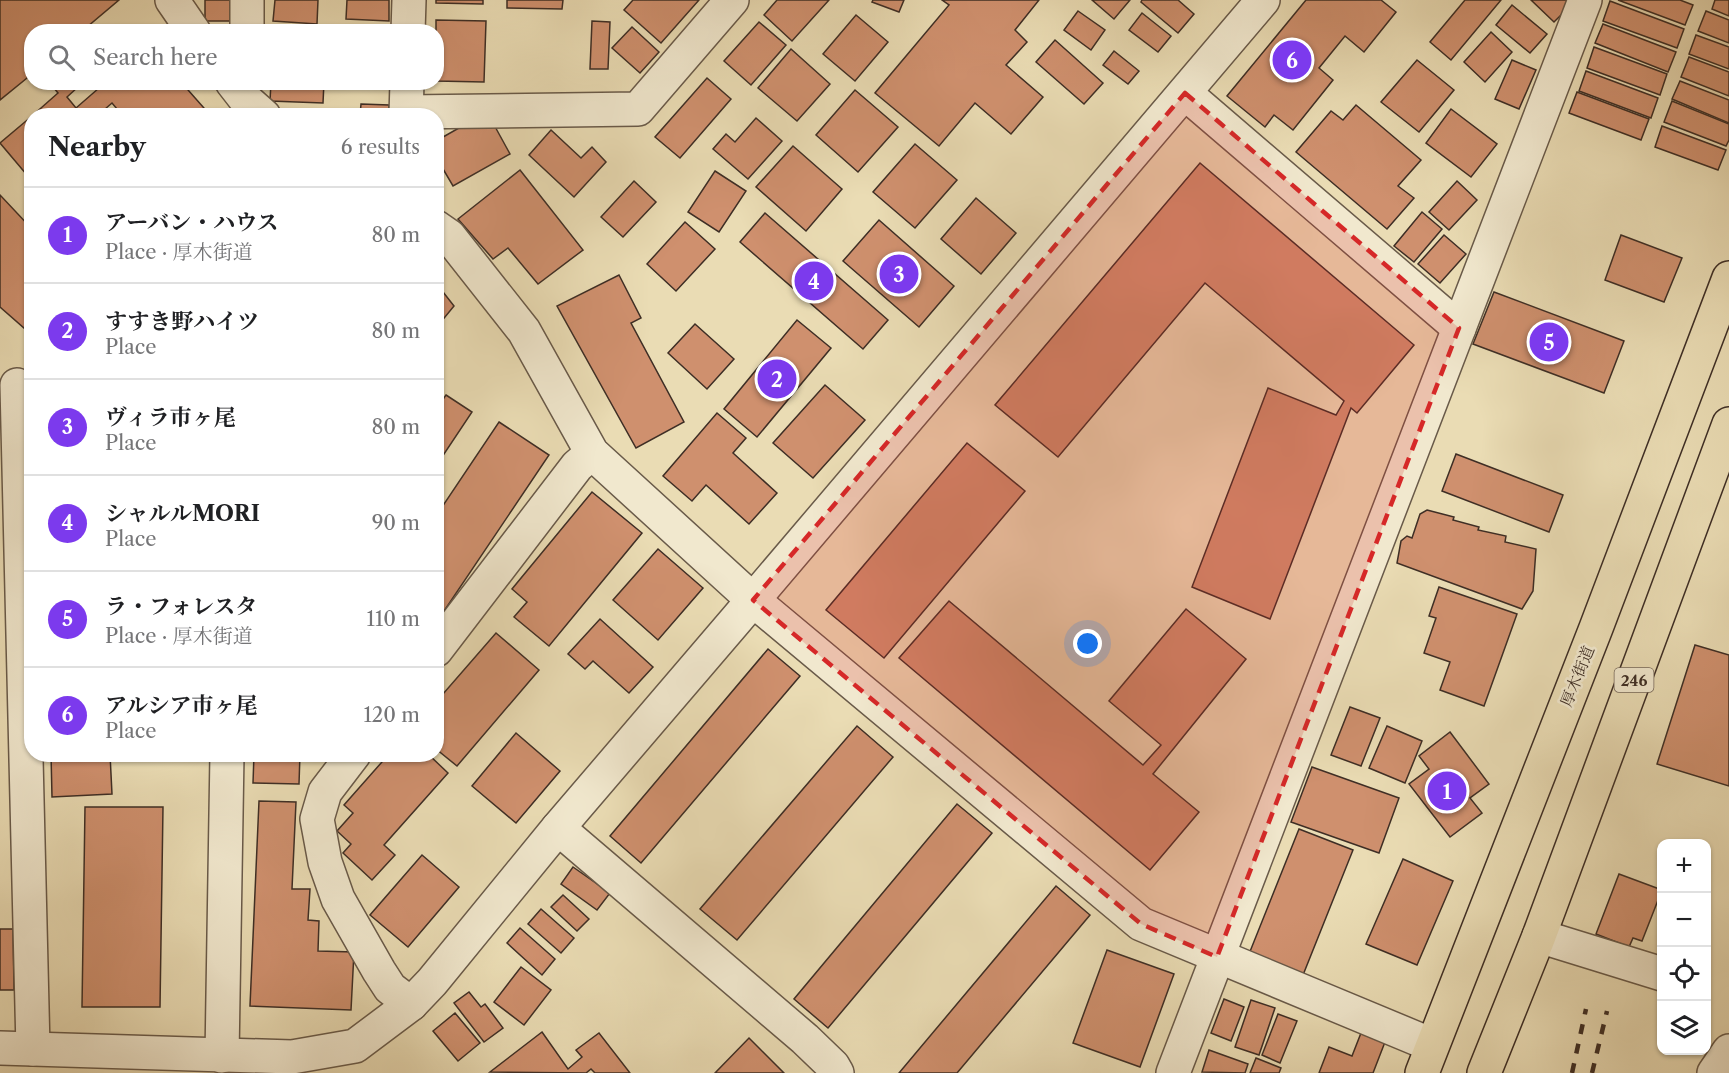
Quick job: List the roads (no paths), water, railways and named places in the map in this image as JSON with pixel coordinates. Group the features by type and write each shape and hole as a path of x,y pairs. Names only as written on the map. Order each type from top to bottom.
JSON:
{"highway":[{"name":"厚木街道","path":"1427,1059 1596,628 1729,278"},
{"name":"246","path":"1484,1073 1539,936 1729,424"}],"street":[{"path":"172,0 188,24"},
{"path":"247,0 247,24"},
{"path":"408,24 409,0"},
{"path":"407,103 638,109 732,0"},
{"path":"0,1048 291,1058 355,1046 411,1004 1263,0"},
{"path":"1173,1073 1586,0"},
{"path":"1185,93 1459,328"},
{"path":"444,233 524,331 592,453 753,600 1141,924 1217,957 1427,1059"},
{"path":"16,385 24,697"},
{"path":"444,640 577,466 592,453"},
{"path":"26,762 33,1049"},
{"path":"222,1056 227,762"},
{"path":"348,762 325,792 317,819 325,862 338,899 378,971 390,988 411,1004"},
{"path":"558,828 805,1039 833,1066 837,1073"},
{"path":"1539,936 1657,972"}],"railway":[{"path":"1572,1073 1586,1009"},
{"path":"1592,1073 1607,1011"}],"place":[{"name":"アルシア市ヶ尾","path":"1292,60"},
{"name":"ヴィラ市ヶ尾","path":"899,274"},
{"name":"シャルルMORI","path":"814,281"},
{"name":"ラ・フォレスタ","path":"1549,342"},
{"name":"すすき野ハイツ","path":"777,379"},
{"name":"アーバン・ハウス","path":"1447,791"}]}
